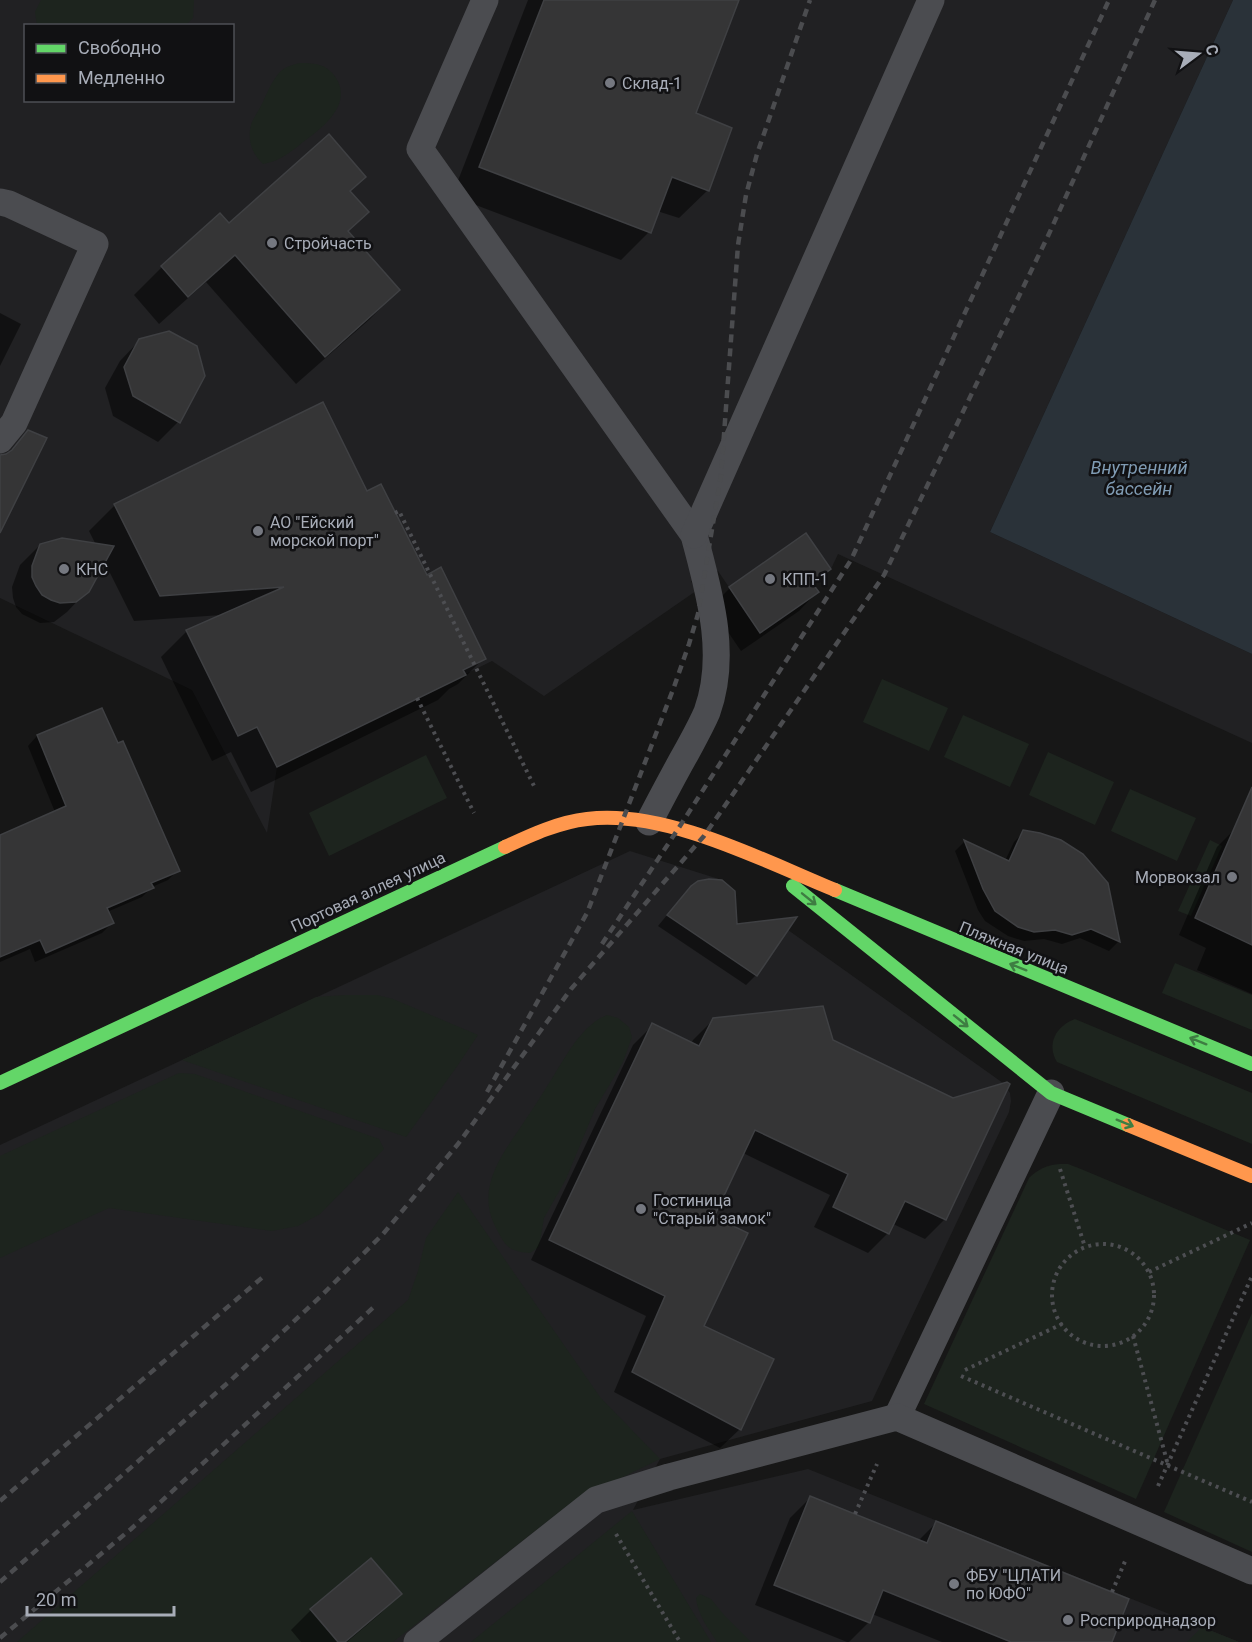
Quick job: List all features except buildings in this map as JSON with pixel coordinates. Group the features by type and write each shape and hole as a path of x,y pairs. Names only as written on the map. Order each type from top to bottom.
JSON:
{"street":[{"name":"Портовая аллея улица","path":"0,1083 519,840 552,828 580,820 598,818 624,818 649,822 704,836 764,862"},
{"name":"Пляжная улица","path":"764,862 1252,1064"},
{"path":"764,862 1051,1093 1252,1176"}],"lane":[{"path":"485,0 420,149 694,535 705,576 716,636 715,674 711,697 704,720 649,822"},
{"path":"694,535 931,0"},
{"path":"0,202 9,204 95,244 14,423 0,440"},
{"path":"897,1417 1051,1093"},
{"path":"417,1642 596,1500 669,1476 897,1417 1252,1571"}],"path":[{"path":"396,513 399,511 538,794"},
{"path":"417,698 478,823"},
{"path":"1057,1161 1085,1247"},
{"path":"1149,1272 1252,1223"},
{"path":"1110,1244 1123,1248 1136,1256 1149,1272 1154,1289 1153,1307 1146,1323 1133,1336 1118,1344 1100,1345 1075,1337 1062,1324 1054,1308 1052,1292 1056,1275 1071,1255 1085,1247 1110,1244"},
{"path":"1112,1592 1252,1276"},
{"path":"1062,1324 957,1374 1252,1502"},
{"path":"1133,1336 1168,1465"},
{"path":"855,1514 864,1492"},
{"path":"596,1500 680,1642"}],"shaded area":[{"name":"АО \"Ейский морской порт\"","path":"0,0 1233,0 990,532 1252,654 1252,743 838,554 831,569 813,583 819,592 760,633 718,571 691,581 696,591 544,696 492,661 277,767 267,833 192,690 0,598"},
{"path":"41,0 194,0 193,18 187,24 37,24 35,12"},
{"path":"300,63 320,65 332,73 340,87 339,105 328,121 314,134 286,155 263,164 251,145 252,122 279,73"},
{"path":"882,679 948,708 929,751 863,722"},
{"path":"963,715 1029,744 1010,787 944,757"},
{"path":"1048,752 1114,782 1095,825 1029,795"},
{"path":"426,755 447,798 329,856 309,813"},
{"path":"1130,789 1196,818 1177,861 1111,831"},
{"path":"1210,840 1222,846 1191,916 1178,911"},
{"path":"630,851 722,880 735,891 736,902 726,917 754,936 774,920 1003,1083 1010,1093 1011,1101 1009,1112 872,1401 660,1459 633,1510 808,1469 1239,1642 0,1642 0,1145"},
{"path":"1175,963 1252,995 1252,1030 1162,993"},
{"path":"377,995 393,999 478,1035 406,1137 182,1060 316,997"},
{"path":"607,1015 618,1018 629,1027 632,1037 623,1062 595,1109 566,1179 544,1218 539,1247 530,1253 517,1251 508,1247 502,1240 491,1215 488,1202 492,1177 510,1142 572,1047 588,1028"},
{"path":"1075,1019 1252,1093 1252,1144 1057,1062 1052,1049 1055,1036 1063,1026"},
{"path":"179,1073 195,1074 379,1139 384,1149 320,1214 298,1226 272,1231 109,1208 0,1258 0,1156"},
{"path":"1068,1164 1081,1169 1250,1240 1136,1499 924,1404 1029,1178 1043,1168"},
{"path":"458,1192 600,1397 660,1459 572,1502 393,1642 17,1642 408,1300 426,1238"},
{"path":"1252,1313 1252,1552 1164,1512"},
{"path":"632,1511 711,1642 471,1642"},
{"path":"700,1594 711,1599 751,1642 717,1642 699,1610 696,1598"},
{"path":"1202,1627 1239,1642 1187,1642"}],"water":[{"name":"Внутренний бассейн","path":"1233,0 1252,0 1252,654 990,532"}],"railway":[{"path":"487,1092 587,913 674,687 698,614 721,475 738,245 746,195 757,154 810,0"},
{"path":"602,944 851,560 1109,0"},
{"path":"0,1582 231,1380 383,1234 458,1144 571,989 704,836 884,575 1048,236 1155,0"},
{"path":"0,1501 264,1276"},
{"path":"0,1638 131,1529 376,1305"}],"traffic: fast":[{"path":"0,1083 505,847"},
{"path":"793,886 1051,1093 1128,1125"},
{"path":"835,890 1252,1064"}],"traffic: slow":[{"path":"505,847 545,830 587,819 617,818 649,822 714,840 835,890"},
{"path":"1128,1125 1252,1176"}],"place":[{"name":"Склад-1","path":"610,83"},
{"name":"Стройчасть","path":"272,243"},
{"name":"АО \"Ейский морской порт\"","path":"258,531"},
{"name":"КНС","path":"64,569"},
{"name":"КПП-1","path":"770,579"},
{"name":"Морвокзал","path":"1232,877"},
{"name":"Гостиница \"Старый замок\"","path":"641,1209"},
{"name":"ФБУ \"ЦЛАТИ по ЮФО\"","path":"954,1584"},
{"name":"Росприроднадзор","path":"1068,1620"}]}
